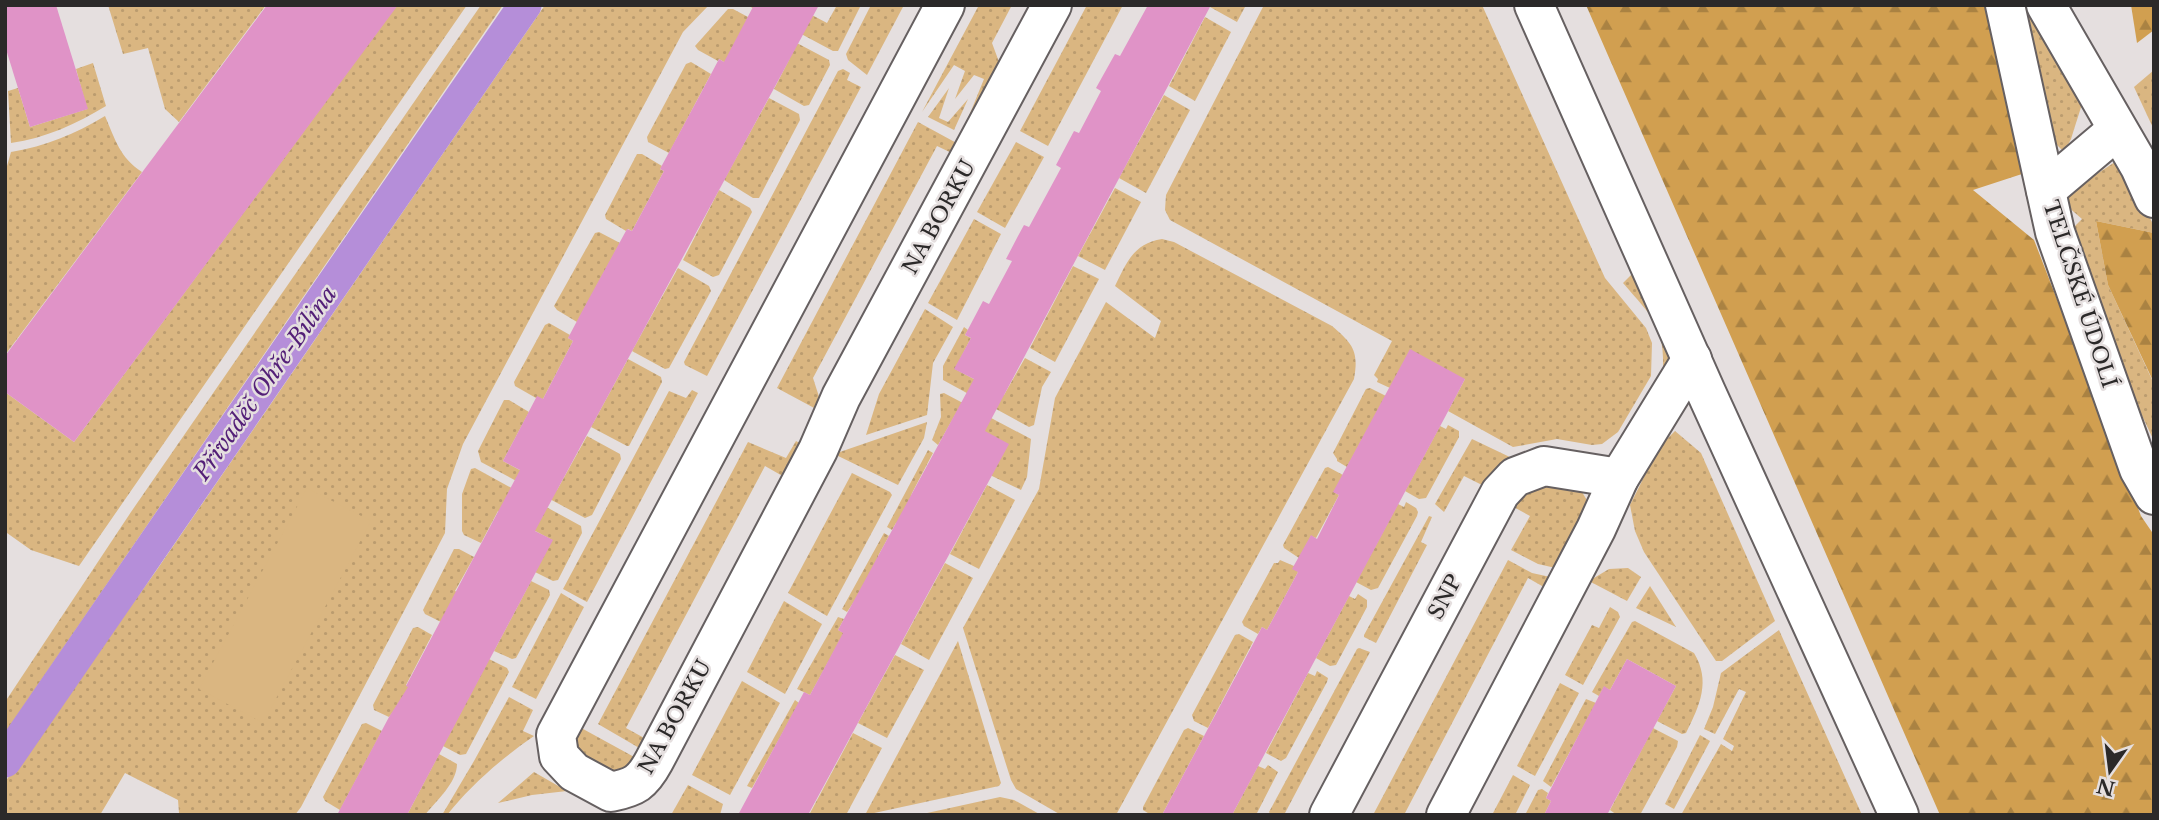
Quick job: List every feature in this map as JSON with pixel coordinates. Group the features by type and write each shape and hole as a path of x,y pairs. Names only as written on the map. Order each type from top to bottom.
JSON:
{"street":[{"name":"NA BORKU","path":"945,5 556,735 559,756 573,772 611,792 627,789 644,778 654,761 818,450 841,397 1052,5"},
{"path":"1534,5 1899,815"},
{"name":"TELČSKÉ ÚDOLÍ","path":"2005,5 2055,232 2139,469 2154,495"},
{"path":"2046,5 2140,167 2154,198"},
{"path":"2046,190 2117,130"},
{"path":"1446,815 1596,529 1619,478 1692,359"},
{"name":"SNP","path":"1329,815 1500,493 1515,477 1544,466 1619,478"}],"shaded area":[{"path":"108,5 266,5 179,122 165,109 148,48 123,54"},
{"path":"397,5 467,5 79,566 31,550 7,533 5,521 5,392 74,442"},
{"path":"481,5 503,5 5,733 5,702 131,512"},
{"path":"545,5 709,5 683,32 463,444 447,489 445,533 301,807 295,815 182,815 179,813 178,800 125,773 100,815 5,815 5,782 156,571"},
{"path":"747,5 793,5 827,23 837,5 861,5 838,51 833,51"},
{"path":"871,5 904,5 867,75 848,60 846,54"},
{"path":"979,5 1012,5 992,43 1002,70 962,133 984,79 974,75 955,99 965,71 954,65 922,112"},
{"path":"1087,5 1123,5 1048,146 1020,131"},
{"path":"1246,5 1237,22 1210,7"},
{"path":"1264,5 1482,5 1605,278 1646,328 1652,343 1651,376 1618,432 1602,444 1557,439 1513,447 1448,411 1465,379 1390,388 1377,382 1378,379 1374,375 1392,341 1170,220 1165,210 1166,195"},
{"path":"2014,5 2031,5 2082,104 2064,152 2052,140"},
{"path":"728,9 733,9 829,60 830,65 809,105 804,106 774,89 790,58 724,62 698,50 695,46"},
{"path":"1205,17 1231,32 1195,101 1169,86"},
{"path":"691,62 711,74 669,153 648,142 647,137 686,64"},
{"path":"93,63 106,106 60,129 11,143 8,91 18,88 30,127 87,109 76,69"},
{"path":"843,69 850,73 847,80 861,87 707,376 684,362 838,71"},
{"path":"2154,70 2154,130 2134,87"},
{"path":"949,88 939,118 948,122 968,99 954,130 928,117"},
{"path":"1164,95 1190,110 1146,193 1119,178"},
{"path":"769,98 799,114 800,120 759,198 753,198 724,180"},
{"path":"105,116 123,154 142,172 5,355 5,173 11,152 60,139"},
{"path":"918,122 962,146 958,156 937,146 813,378 823,409 816,409 777,388"},
{"path":"1016,142 1044,157 1005,228 977,212"},
{"path":"637,154 642,154 662,166 660,169 664,171 632,231 626,231 606,219 605,215"},
{"path":"2118,160 2135,184 2154,227 2154,233 2096,221 2108,285 2154,384 2154,441 2107,341 2066,235 2082,219 2059,199"},
{"path":"1115,188 1141,202 1105,270 1078,256"},
{"path":"719,190 750,208 752,212 719,275 713,277 683,260"},
{"path":"974,219 1001,234 957,320 928,303"},
{"path":"599,232 620,243 577,322 554,306 595,233"},
{"path":"1162,239 1174,242 1332,326 1353,349 1356,361 1354,379 1116,815 1061,815 1016,789 1011,780 963,628 1039,489 1055,398 1106,302 1155,338 1161,321 1115,286 1132,255 1144,245"},
{"path":"1073,266 1099,279 1055,362 1030,348"},
{"path":"678,268 709,286 711,291 669,368 665,369 632,351"},
{"path":"1633,273 1672,358 1663,373 1662,343 1655,323 1623,283"},
{"path":"925,309 953,327 933,363 927,415 866,435 879,394"},
{"path":"549,323 570,335 568,338 573,341 543,399 515,386 514,382 545,325"},
{"path":"964,327 968,330 965,335 971,338 955,369 1004,395 1025,358 1051,372 1042,387 1034,425 1029,427 943,380 943,366"},
{"path":"628,359 661,377 662,382 627,446 591,427"},
{"path":"1370,388 1386,396 1347,467 1337,461 1333,453 1366,389"},
{"path":"692,390 698,393 587,602 563,589 669,391 686,398"},
{"path":"944,393 1031,439 1027,477 1021,490 992,476 955,415 938,445 932,440 941,417 940,394"},
{"path":"504,400 509,400 529,412 503,461 557,490 587,436 620,454 621,459 592,515 585,518 481,462 478,451"},
{"path":"927,422 924,438 898,485 834,454"},
{"path":"1448,425 1459,431 1459,437 1426,498 1419,499 1405,491 1440,426 1446,429"},
{"path":"1675,431 1701,453 1775,621 1722,661 1716,661 1644,552 1635,531 1630,505 1659,447"},
{"path":"1472,439 1514,459 1486,487 1464,476 1444,512 1435,504"},
{"path":"796,441 803,445 786,478 765,466 626,728 646,739 641,749 598,724 748,442 786,458"},
{"path":"928,450 933,453 912,493 902,525 896,523 892,530 887,527"},
{"path":"1328,467 1343,475 1334,492 1339,495 1316,538 1311,536 1299,558 1283,545"},
{"path":"475,468 581,526 582,533 558,580 553,581 535,572 552,540 498,511 481,543 464,535 462,494 471,469"},
{"path":"852,473 892,495 827,616 788,593"},
{"path":"987,485 1015,500 979,569 950,554"},
{"path":"1529,485 1579,487 1588,502 1560,569 1538,564 1511,550 1530,516 1510,505"},
{"path":"307,488 371,521 263,723 199,689"},
{"path":"1406,502 1416,508 1417,516 1378,588 1371,590 1356,582 1398,504 1404,507"},
{"path":"1429,516 1432,517 1421,542 1427,545 1376,643 1364,635"},
{"path":"884,533 889,536 878,556 883,559 847,612 842,609"},
{"path":"454,549 474,557 455,591 461,594 445,624 425,614 423,610"},
{"path":"1280,560 1294,566 1298,572 1267,630 1262,627 1258,634 1242,622 1274,563"},
{"path":"1508,560 1532,573 1555,578 1549,590 1528,578 1404,815 1373,815"},
{"path":"945,563 973,578 929,660 901,644"},
{"path":"1628,568 1641,577 1627,601 1589,581 1609,569"},
{"path":"531,581 549,590 550,595 516,658 512,659 494,651"},
{"path":"1650,586 1676,627 1636,608"},
{"path":"561,593 584,607 536,699 512,687"},
{"path":"1358,594 1367,600 1367,607 1336,665 1330,666 1316,658 1349,596 1355,599"},
{"path":"784,601 822,624 785,694 747,672"},
{"path":"1610,607 1618,612 1620,617 1583,685 1565,675 1592,625 1599,628"},
{"path":"838,617 844,619 838,630 844,633 810,695 797,689"},
{"path":"1635,621 1694,653 1699,663 1702,693 1686,733 1682,734 1657,721 1676,686 1627,659 1610,690 1604,687 1599,696 1592,692"},
{"path":"418,627 432,635 406,685 411,689 389,717 374,710 373,705 413,628"},
{"path":"1779,630 1862,815 1681,815 1721,744 1732,751 1734,746 1723,739 1746,692 1739,689 1715,734 1704,729 1713,707 1721,673"},
{"path":"1239,634 1253,642 1208,728 1194,721 1192,715 1235,635"},
{"path":"958,641 1001,783 999,786 865,815"},
{"path":"1359,648 1370,652 1284,815 1271,815 1269,812"},
{"path":"895,655 924,670 887,738 858,723"},
{"path":"489,659 507,668 509,672 466,754 460,755 443,746"},
{"path":"1317,671 1328,678 1327,682 1286,758 1281,761 1266,753 1308,673 1315,676"},
{"path":"742,681 780,703 730,795 692,775"},
{"path":"1560,683 1579,693 1535,776 1517,766"},
{"path":"509,697 533,710 523,731 534,736 488,772 447,815 442,815 474,761"},
{"path":"1586,699 1596,703 1551,787 1543,781"},
{"path":"795,700 799,703 752,788 747,786"},
{"path":"366,723 382,731 340,810 323,797 362,724"},
{"path":"574,724 636,758 633,766 617,774 591,762 580,752"},
{"path":"1188,728 1204,736 1162,815 1151,815 1143,810 1143,807 1184,730"},
{"path":"1653,728 1678,741 1677,747 1640,815 1617,815 1610,810"},
{"path":"853,733 882,748 846,815 809,815"},
{"path":"1700,735 1710,741 1674,809 1665,804"},
{"path":"439,754 457,764 454,778 425,815 407,815"},
{"path":"1268,765 1278,772 1256,815 1232,815 1258,766 1265,769"},
{"path":"534,772 567,791 498,803"},
{"path":"1513,775 1530,785 1515,815 1492,815"},
{"path":"688,785 723,804 720,815 671,815"},
{"path":"1542,789 1548,793 1546,798 1551,801 1544,815 1525,815 1538,790"},
{"path":"1000,797 1014,800 1041,815 918,815"}],"green space":[{"path":"1586,5 1990,5 2025,173 1973,190 2034,240 2141,516 2154,535 2154,815 1940,815"},
{"path":"2131,5 2154,5 2154,30 2137,43"},
{"path":"2096,221 2154,233 2154,383 2108,285"}],"building":[{"path":"5,5 56,5 88,109 30,127 5,46"},
{"path":"267,5 398,5 74,442 5,392 5,356"},
{"path":"754,5 819,5 535,531 553,540 407,815 337,815 408,687 406,686 520,470 503,461 537,396 543,399 573,341 568,338 586,304 627,229 632,231 664,171 660,169 719,59 724,62"},
{"path":"1148,5 1211,5 985,431 1009,444 808,815 738,815 804,692 810,695 843,633 838,630 974,379 954,369 971,338 965,335 983,301 989,304 1012,261 1006,259 1018,236 1024,225 1029,227 1061,168 1056,165 1074,131 1079,133 1101,91 1096,88 1115,54 1120,56"},
{"path":"1410,349 1465,379 1444,419 1232,815 1162,815 1262,627 1267,630 1298,572 1292,569 1311,535 1317,539 1339,495 1333,492"},
{"path":"1627,659 1676,686 1607,815 1544,815 1551,801 1546,798 1604,686 1610,690"}],"waterway":[{"name":"Přivaděč Ohře-Bílina","path":"5,761 525,5"}]}
